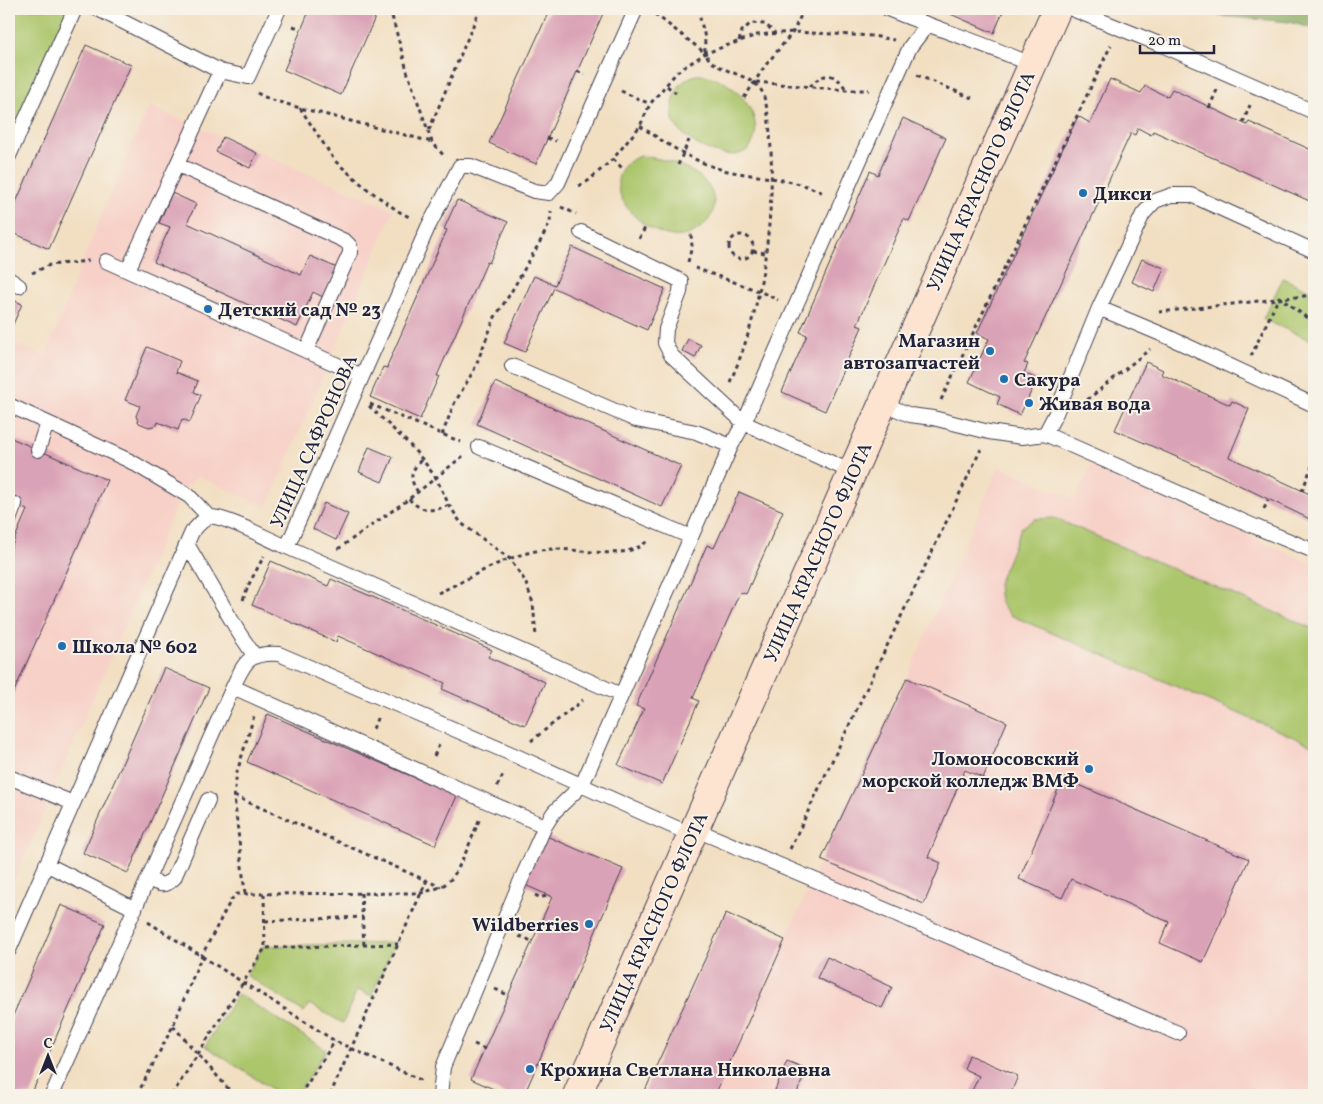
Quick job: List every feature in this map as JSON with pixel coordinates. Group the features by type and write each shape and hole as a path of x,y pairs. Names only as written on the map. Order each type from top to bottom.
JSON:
{"main road":[{"name":"УЛИЦА КРАСНОГО ФЛОТА","path":"577,1095 1057,9"}],"lane":[{"path":"9,156 75,9"},
{"path":"98,9 220,71 248,77 279,9"},
{"path":"457,172 460,166 470,166 550,198 636,9"},
{"path":"888,9 927,25 954,32 1001,50 1032,65"},
{"path":"1072,9 1164,46 1314,112"},
{"path":"440,1092 443,1067 545,826 554,812 582,785 731,446 744,423 910,47 927,25"},
{"path":"128,270 220,71"},
{"path":"178,165 345,241 350,246 350,254 306,351"},
{"name":"УЛИЦА САФРОНОВА","path":"209,517 222,518 287,547 428,227 457,172"},
{"path":"1045,434 1056,413 1099,308 1143,214 1155,201 1172,195 1191,195 1314,251"},
{"path":"581,232 681,281 680,292 666,329 665,343 671,355 719,401 744,423 852,472"},
{"path":"106,260 362,376"},
{"path":"1099,308 1166,336 1314,405"},
{"path":"512,366 636,420 696,432 731,446"},
{"path":"882,403 910,415 933,418 989,432 1022,437 1045,434 1314,551"},
{"path":"9,405 130,460 189,496 209,517 192,532 9,950"},
{"path":"38,450 48,423"},
{"path":"477,448 691,537"},
{"path":"9,520 15,504"},
{"path":"187,544 254,655"},
{"path":"287,547 621,695"},
{"path":"52,1095 242,668 254,655 265,653 279,654 693,832 783,866 1178,1033"},
{"path":"233,687 545,826"},
{"path":"9,777 73,804"},
{"path":"148,879 159,884 168,884 174,878 208,800"},
{"path":"178,811 200,820"},
{"path":"165,842 186,851"},
{"path":"46,864 134,911"}],"path":[{"path":"390,9 408,74 432,142 457,172"},
{"path":"429,130 480,9"},
{"path":"648,9 706,54 711,60 730,72 756,82 846,90 872,90 888,97"},
{"path":"698,9 706,54"},
{"path":"744,98 765,66 793,32 804,9"},
{"path":"739,41 742,31 751,23 765,24 775,33"},
{"path":"933,418 1119,29"},
{"path":"550,198 569,192 588,181 613,160 640,126 650,104 678,72 706,54 757,35 793,32 872,36 892,39 910,47"},
{"path":"901,67 972,98"},
{"path":"810,87 815,80 827,76 838,79 843,83 846,90"},
{"path":"248,77 249,89 269,99 432,142"},
{"path":"719,401 730,383 744,346 759,291 770,216 772,177 770,136 763,93 756,82"},
{"path":"603,83 650,104"},
{"path":"667,86 676,93"},
{"path":"300,108 335,161 366,188 390,205 428,227"},
{"path":"640,126 703,163 727,171 772,177 806,186 842,202"},
{"path":"678,165 689,140"},
{"path":"613,160 623,169"},
{"path":"550,198 576,214 581,232"},
{"path":"442,435 454,404 474,370 495,317 550,222 550,198"},
{"path":"9,200 16,202"},
{"path":"691,234 692,246 687,266 759,291 795,308"},
{"path":"742,235 748,237 752,243 753,251 746,258 740,259 731,254 729,245 735,237 742,235"},
{"path":"753,251 765,253"},
{"path":"13,282 50,265 106,260"},
{"path":"1119,316 1279,297 1314,295"},
{"path":"1279,297 1314,324"},
{"path":"1243,372 1279,297"},
{"path":"1056,413 1082,405 1166,336"},
{"path":"477,448 363,401 422,459 436,478 449,505 461,523 510,559 526,581 533,603 538,659"},
{"path":"783,866 989,432"},
{"path":"321,562 477,448"},
{"path":"418,492 412,483 412,473 415,466 422,459"},
{"path":"1302,491 1314,461"},
{"path":"408,499 418,508 434,510 449,505"},
{"path":"414,603 510,559 532,552 553,549 611,553 632,549 647,542 661,524"},
{"path":"235,624 249,584 272,540"},
{"path":"137,1095 173,1026 202,955 231,900 237,894 421,893 441,887 451,880 488,802 514,755 601,687"},
{"path":"245,893 234,796 236,772 260,699"},
{"path":"426,774 447,726"},
{"path":"234,796 441,887"},
{"path":"330,1095 427,880"},
{"path":"361,893 364,946"},
{"path":"172,1095 265,948 264,894"},
{"path":"134,911 335,1041 440,1092"},
{"path":"265,921 363,916"},
{"path":"265,948 398,944"},
{"path":"173,1026 234,1095"},
{"path":"300,1095 335,1041"}],"shaded area":[{"name":"Детский сад № 23","path":"149,106 394,210 267,508 198,476 182,492 9,893 9,342 46,356 82,261"},
{"name":"Ломоносовский морской колледж ВМФ","path":"1091,465 1314,565 1314,1095 643,1095 726,913 785,940 907,678 999,466 1075,500"}],"green space":[{"path":"9,9 72,9 9,152"},
{"path":"1214,9 1314,9 1314,29 1289,22 1219,16"},
{"path":"695,75 718,79 738,93 746,102 755,124 755,135 754,140 746,151 727,155 717,153 695,143 674,122 672,113 675,94 681,84"},
{"path":"640,156 674,163 686,168 706,182 712,192 714,208 711,216 705,223 694,232 678,236 661,233 644,224 630,211 621,196 618,181 624,167"},
{"path":"1283,278 1314,293 1314,342 1263,319"},
{"path":"1054,518 1314,629 1314,746 1010,615 1000,602 998,584 1021,528 1035,519"},
{"path":"395,943 371,996 357,990 343,1023 309,1004 304,1012 246,975 263,946"},
{"path":"238,994 326,1050 297,1095 281,1095 205,1046"}],"building":[{"path":"310,9 367,9 377,13 341,95 284,70"},
{"path":"550,9 605,9 536,164 489,143"},
{"path":"939,9 1004,9 994,33"},
{"path":"86,45 131,65 49,249 9,231 9,218"},
{"path":"1110,79 1141,93 1145,86 1168,97 1172,89 1247,125 1249,122 1314,151 1314,203 1153,131 1151,135 1138,128 1135,135 1131,133 1024,363 1028,364 1024,373 1037,379 1020,415 997,404 1000,397 969,382 989,339 977,333 1078,116 1090,123"},
{"path":"903,118 946,138 909,221 904,218 857,325 862,327 825,411 782,392 807,335 800,332 870,171 878,175"},
{"path":"223,137 257,153 250,168 216,152"},
{"path":"172,193 196,204 187,223 301,275 310,256 337,268 323,297 313,292 297,327 154,262 170,227 159,223"},
{"path":"457,200 508,222 489,263 487,262 420,419 370,397 383,367 387,368 447,230 444,229"},
{"path":"572,247 665,289 647,330 554,288 525,352 504,343 534,276 555,285"},
{"path":"1142,259 1164,268 1154,292 1132,282"},
{"path":"9,298 22,304 11,329 9,328"},
{"path":"688,339 701,345 695,358 682,351"},
{"path":"147,347 180,361 176,372 198,381 194,392 201,395 190,422 182,419 178,430 158,422 157,425 149,427 139,423 136,416 140,406 125,400"},
{"path":"1146,362 1163,370 1161,374 1230,405 1232,401 1249,409 1229,457 1314,496 1314,521 1220,476 1115,430"},
{"path":"495,382 681,466 662,507 477,424"},
{"path":"9,437 107,480 9,703 9,552 27,510 9,502"},
{"path":"369,447 393,457 382,482 359,472"},
{"path":"739,492 783,511 746,594 740,592 693,698 699,701 662,784 618,765 644,709 636,706 707,545 714,548"},
{"path":"324,503 348,514 336,540 313,529"},
{"path":"271,561 328,586 331,579 375,598 492,650 488,657 545,682 525,725 442,689 445,683 338,636 336,642 252,605"},
{"path":"164,668 209,688 128,873 83,853"},
{"path":"907,678 1007,722 983,778 965,770 928,857 941,863 924,904 821,860"},
{"path":"268,714 457,796 435,845 247,762"},
{"path":"1063,778 1249,859 1203,962 1160,943 1169,922 1071,879 1062,898 1019,879"},
{"path":"544,835 623,869 524,1095 507,1095 471,1079 552,897 523,884"},
{"path":"61,905 105,924 31,1095 9,1095 9,1025"},
{"path":"726,913 785,940 715,1095 643,1095"},
{"path":"827,957 892,987 882,1008 817,978"},
{"path":"969,1055 1018,1076 1010,1095 970,1095 979,1076 964,1069"},
{"path":"787,1061 807,1069 796,1095 773,1095"}],"place":[{"name":"Дикси","path":"1083,193"},
{"name":"Детский сад № 23","path":"208,309"},
{"name":"Магазин автозапчастей","path":"990,351"},
{"name":"Сакура","path":"1004,379"},
{"name":"Живая вода","path":"1029,403"},
{"name":"Школа № 602","path":"62,646"},
{"name":"Ломоносовский морской колледж ВМФ","path":"1089,769"},
{"name":"Wildberries","path":"589,924"},
{"name":"Крохина Светлана Николаевна","path":"530,1069"}]}
